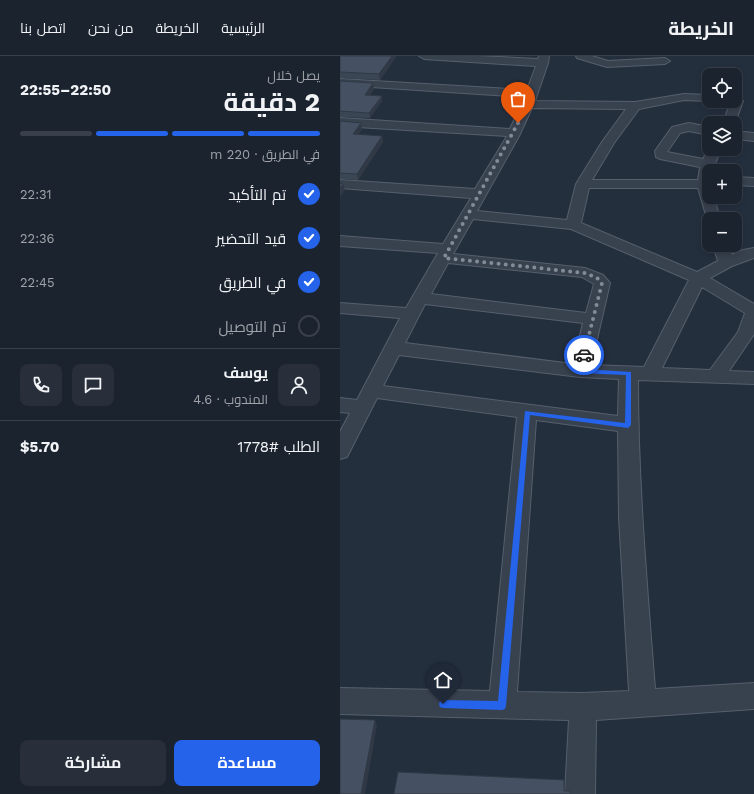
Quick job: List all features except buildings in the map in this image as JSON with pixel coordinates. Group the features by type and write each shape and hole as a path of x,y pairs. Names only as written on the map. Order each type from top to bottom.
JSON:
{"street":[{"path":"340,451 411,314 480,194 504,141 530,99 543,59 424,56"},
{"path":"581,56 607,64 665,61"},
{"path":"340,82 530,99 634,106 684,97 702,98"},
{"path":"573,225 583,184 608,142 634,106"},
{"path":"340,122 504,141"},
{"path":"702,130 689,127 676,130 661,151 661,154 706,164 711,156"},
{"path":"742,136 754,137"},
{"path":"742,181 754,182"},
{"path":"583,184 702,182"},
{"path":"340,184 480,194"},
{"path":"468,214 573,225 595,233 698,278 754,311 746,333 716,375"},
{"path":"340,241 585,273 597,278 602,283 580,371"},
{"path":"723,252 726,263"},
{"path":"643,703 630,518 628,425 640,373 698,278 726,263 749,253 754,253"},
{"path":"420,298 592,319"},
{"path":"340,308 411,314"},
{"path":"393,348 580,371 716,375 754,378"},
{"path":"340,405 366,399 527,413 628,425"},
{"path":"502,706 527,413"},
{"path":"340,701 583,707 754,696"},
{"path":"580,794 583,707"}],"way so far":[{"path":"518,123 513,136 444,258 585,273 597,278 602,283 584,355"}],"route":[{"path":"443,704 502,706 527,413 628,425 629,373 580,371 584,355"}]}
